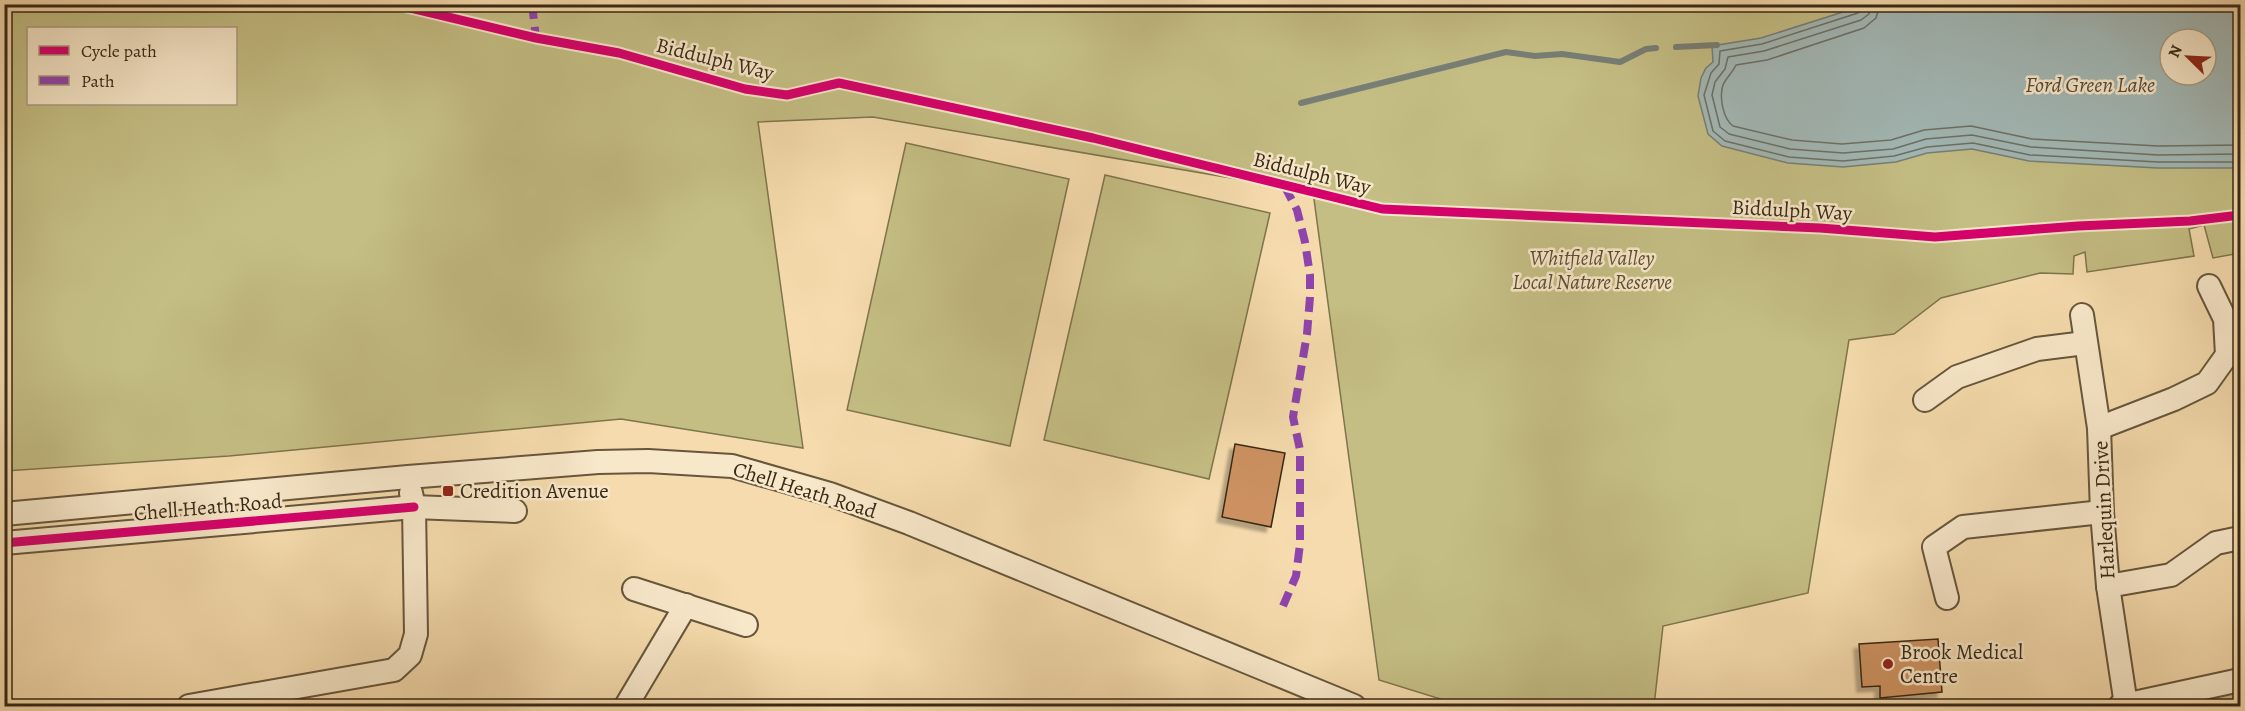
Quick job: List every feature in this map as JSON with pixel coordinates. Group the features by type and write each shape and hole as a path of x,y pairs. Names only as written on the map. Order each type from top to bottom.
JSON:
{"street":[{"path":"2099,428 2174,399 2207,382 2227,355 2225,319 2209,286"},
{"name":"Harlequin Drive","path":"2082,315 2099,428 2108,586 2123,706"},
{"path":"1925,400 1957,377 2037,349 2085,343"},
{"name":"Chell Heath Road","path":"4,514 598,462 648,461 732,466 830,494 909,523 1325,702 1354,706"},
{"path":"189,706 232,703 394,670 410,655 416,634 414,507 408,477"},
{"name":"Chell Heath Road","path":"4,543 414,507 515,511"},
{"path":"1947,598 1934,548 1962,527 2102,512"},
{"path":"2108,586 2171,575 2216,543 2241,538"},
{"path":"634,589 746,624"},
{"path":"627,706 686,605"},
{"path":"2123,706 2241,680"}],"green space":[{"name":"Whitfield Valley Local Nature Reserve","path":"5,5 2240,5 2240,217 2228,220 2240,219 2240,253 2213,258 2204,225 2189,229 2194,256 2087,272 2085,252 2074,256 2073,274 2040,273 1941,298 1894,334 1849,340 1808,593 1663,626 1654,706 1463,706 1379,680 1313,192 873,117 758,122 803,448 621,419 229,456 5,471"},
{"path":"906,143 1069,179 1010,446 847,410"},
{"path":"1105,175 1270,213 1209,479 1044,440"},
{"path":"2240,688 2240,706 2121,706"}],"water":[{"name":"Ford Green Lake","path":"1922,4 1925,7 1928,4 2240,5 2240,168 2158,168 2029,161 1972,149 1927,153 1896,162 1843,167 1788,163 1722,146 1708,134 1698,96 1701,78 1706,68 1713,62 1712,46 1761,38 1865,5"}],"building":[{"path":"1235,444 1285,453 1271,527 1222,517"},
{"name":"Brook Medical Centre","path":"1938,639 1942,692 1880,698 1880,686 1862,687 1859,644"}],"waterway":[{"path":"1676,47 1717,45"},
{"path":"1301,103 1506,52 1535,56 1562,54 1620,62 1646,49 1656,48"}],"marked path":[{"path":"532,4 536,38"},
{"path":"1283,606 1296,576 1300,544 1300,450 1293,417 1307,334 1310,297 1310,275 1305,242 1297,210 1284,185"}],"cycle path":[{"name":"Biddulph Way","path":"394,4 536,38 619,53 745,89 787,95 839,83 1093,138 1382,209 1820,228 1935,237 2078,226 2190,221 2240,215"},
{"path":"4,543 414,507"}],"place":[{"name":"Credition Avenue","path":"448,491"},
{"name":"Brook Medical Centre","path":"1888,664"}]}
